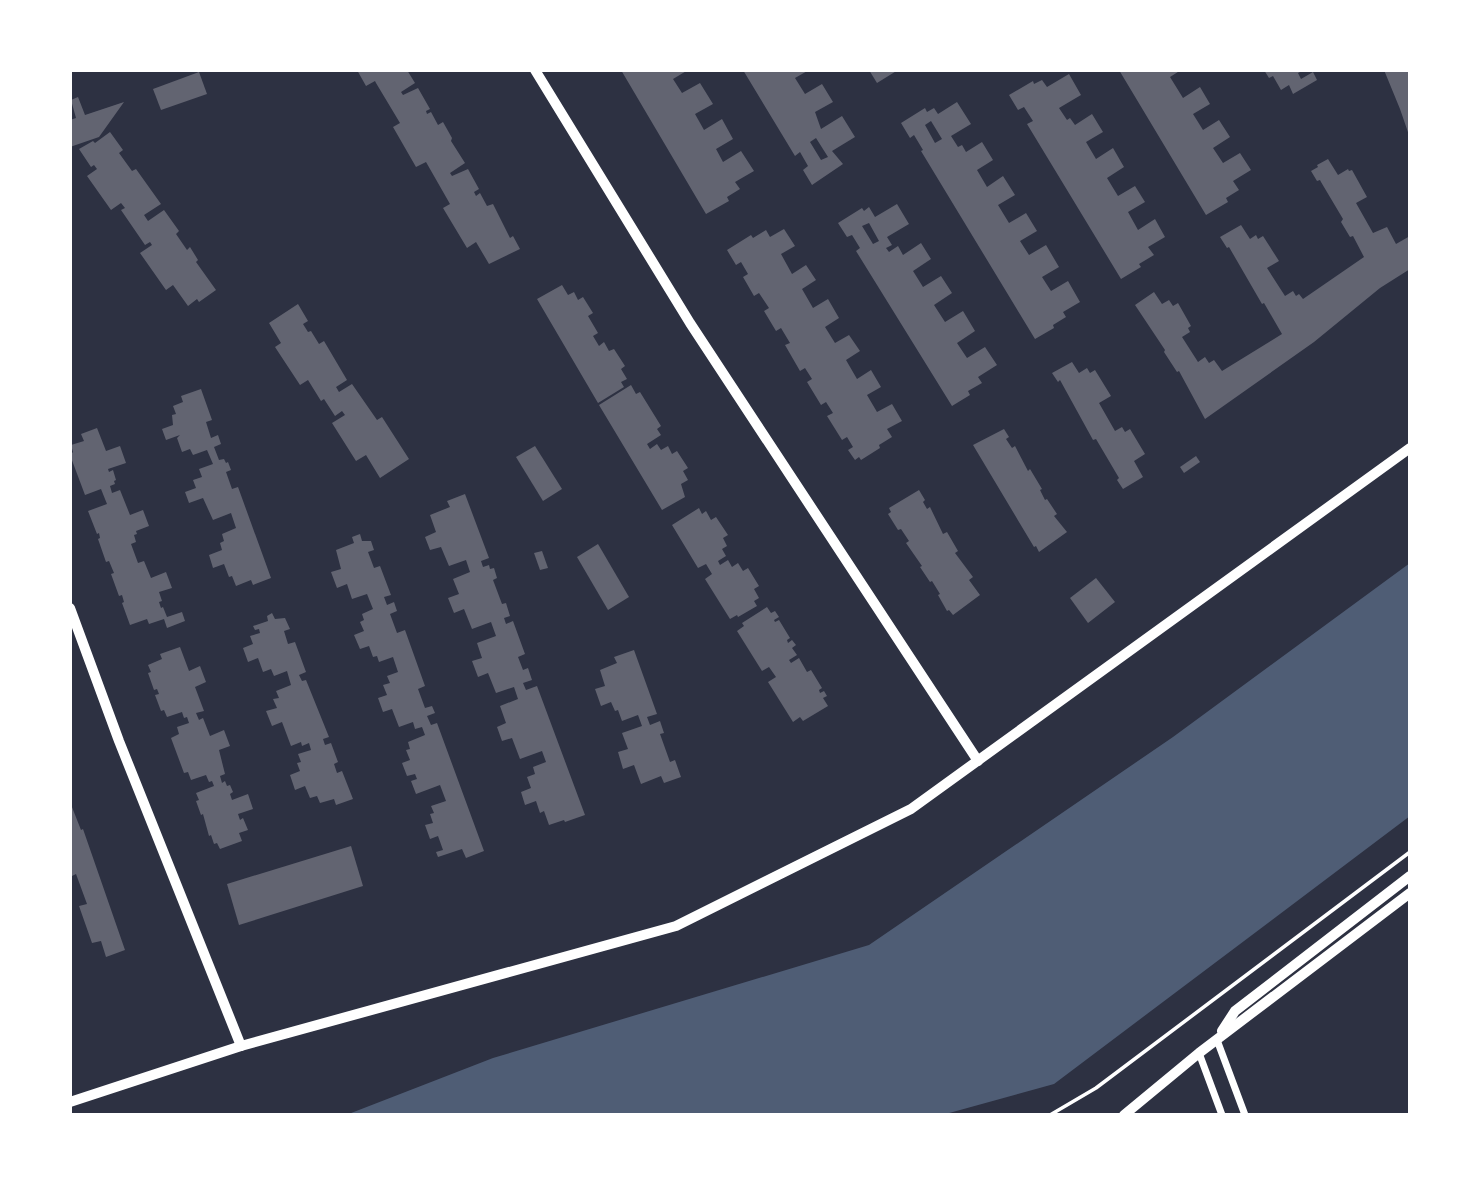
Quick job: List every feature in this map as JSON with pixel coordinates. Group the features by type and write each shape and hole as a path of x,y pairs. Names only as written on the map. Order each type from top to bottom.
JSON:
{"street":[{"path":"535,70 690,323 978,761"},
{"path":"70,1102 242,1046 676,926 911,809 1410,448"},
{"path":"70,608 119,741 242,1046"},
{"path":"1217,1040 1235,1011 1410,876"},
{"path":"1124,1115 1199,1053 1410,893"},
{"path":"1217,1040 1245,1115"},
{"path":"1199,1053 1222,1115"}],"path":[{"path":"1050,1115 1096,1088 1410,852"}],"water":[{"path":"1410,563 1410,816 1054,1084 942,1115 346,1115 493,1058 869,945 1173,737"}],"building":[{"path":"357,70 407,70 415,83 401,92 403,95 418,88 430,109 426,111 427,114 431,112 438,125 443,122 465,163 450,173 452,176 468,169 479,189 474,192 476,196 480,193 487,206 493,204 510,238 513,236 520,249 489,264 476,242 467,248 443,208 450,204 426,162 416,167 393,127 400,123 375,81 366,86"},
{"path":"621,70 688,70 673,79 682,93 700,83 713,104 695,114 704,130 722,119 733,139 716,149 723,162 741,151 754,171 735,182 740,189 727,197 729,201 706,214"},
{"path":"743,70 809,70 795,78 805,94 822,84 833,102 815,112 821,129 842,116 855,137 832,151 843,164 812,185 803,170 808,166 800,152 795,156","holes":["816,138 828,157 821,160 810,142"]},
{"path":"869,70 898,70 877,83"},
{"path":"1119,70 1181,70 1170,77 1183,98 1200,87 1210,104 1193,114 1203,130 1219,120 1230,137 1213,148 1223,163 1240,153 1251,170 1233,181 1239,190 1226,198 1228,202 1206,215"},
{"path":"1264,70 1304,70 1298,73 1301,79 1313,72 1317,80 1293,94 1289,85 1281,90 1273,76 1269,78"},
{"path":"1384,70 1410,70 1410,138 1400,109"},
{"path":"199,72 207,94 161,110 153,89"},
{"path":"1069,74 1081,95 1059,108 1067,120 1070,118 1075,125 1092,114 1103,132 1086,142 1096,159 1113,148 1124,167 1107,178 1118,196 1135,186 1145,202 1128,212 1138,230 1155,219 1165,237 1148,247 1154,255 1121,279 1027,124 1033,121 1024,107 1018,110 1009,95 1033,81 1034,84 1042,80 1047,87"},
{"path":"78,97 85,115 124,102 99,137 70,147 70,120 76,118 71,100"},
{"path":"957,102 971,124 951,136 958,147 962,145 966,152 982,142 993,160 977,170 987,187 1003,176 1015,195 998,205 1009,223 1026,213 1037,231 1020,241 1029,255 1046,245 1059,267 1042,277 1051,291 1068,281 1080,302 1063,312 1066,317 1053,325 1054,328 1035,339 921,151 923,150 914,135 910,138 901,123 925,108 927,112 934,108 938,114","holes":["931,121 942,139 935,143 925,125"]},
{"path":"110,132 123,150 119,153 132,171 136,169 161,204 144,215 148,221 164,210 179,231 176,234 187,250 190,247 198,260 196,262 216,290 199,302 197,299 188,306 173,285 166,290 140,253 152,245 150,242 145,245 121,210 125,208 121,203 111,210 87,176 97,169 94,165 91,167 79,149 93,141 95,143"},
{"path":"1328,159 1338,175 1348,169 1352,170 1367,197 1356,203 1373,233 1387,227 1396,244 1410,236 1410,269 1380,288 1314,342 1205,419 1179,371 1177,372 1135,305 1154,292 1162,304 1169,300 1173,306 1178,303 1191,326 1188,328 1190,332 1182,337 1198,362 1205,357 1209,363 1214,360 1222,371 1282,334 1229,247 1227,248 1220,237 1241,225 1250,239 1256,235 1258,239 1263,236 1279,261 1267,268 1285,296 1293,291 1303,299 1364,257 1353,236 1350,237 1341,222 1343,219 1320,180 1317,181 1311,171"},
{"path":"897,204 909,224 887,237 892,245 886,248 889,252 898,246 903,255 921,243 931,259 913,271 923,287 941,276 952,293 934,305 945,322 963,311 975,331 957,343 967,358 985,347 997,365 978,377 982,383 968,391 970,395 952,406 856,251 860,248 852,235 847,237 838,223 862,208 864,211 869,207 875,217","holes":["869,223 879,241 873,244 862,226"]},
{"path":"784,229 795,246 781,254 792,274 806,265 816,280 802,289 813,308 828,299 839,318 825,327 835,343 849,335 860,351 846,360 857,379 871,370 881,387 867,395 877,412 892,404 902,421 887,429 892,437 861,460 859,457 855,460 848,450 853,447 847,437 842,440 827,416 833,413 826,402 821,405 807,382 812,379 805,368 800,371 785,345 790,343 781,328 776,331 764,311 769,308 759,293 754,296 743,277 748,274 741,262 736,265 727,250 751,235 753,238 766,230 770,237"},
{"path":"562,285 568,295 574,292 578,300 583,297 593,313 588,316 598,333 593,336 599,346 604,342 609,351 614,349 625,366 621,369 627,379 621,382 624,387 598,403 537,299"},
{"path":"298,304 308,321 303,324 308,332 311,331 319,344 324,341 347,380 336,387 339,392 352,384 377,420 382,417 409,459 380,478 366,455 356,461 332,423 345,415 342,411 335,416 324,399 321,401 308,380 300,385 275,347 281,343 269,323"},
{"path":"1072,362 1079,373 1087,368 1090,373 1095,370 1111,396 1099,403 1115,431 1122,427 1125,432 1130,429 1145,454 1134,461 1143,477 1123,489 1060,380 1058,382 1052,373"},
{"path":"631,385 636,394 640,392 661,426 657,429 661,435 647,444 650,449 657,444 661,450 668,446 672,454 677,451 688,468 683,471 688,480 681,484 685,497 662,510 599,405"},
{"path":"201,389 212,420 206,422 211,438 218,435 221,444 214,447 219,460 228,462 231,470 226,472 232,489 238,487 271,578 253,585 251,580 236,586 224,564 213,568 209,555 222,550 222,534 236,528 231,513 213,520 203,498 189,503 185,492 196,488 193,480 202,477 199,469 213,464 207,450 193,455 190,449 182,452 177,438 180,435 166,440 162,429 173,425 172,415 176,414 173,406 183,402 181,396"},
{"path":"97,428 106,451 120,446 126,463 108,469 109,472 113,470 116,480 115,484 110,486 112,493 120,490 130,515 143,510 149,526 136,531 136,542 131,544 138,563 144,561 151,578 166,572 172,588 159,592 161,608 163,607 167,617 182,612 185,621 167,628 164,619 149,624 147,619 130,625 122,595 119,596 111,574 114,573 109,561 106,562 98,539 99,533 97,534 88,511 107,504 101,489 85,495 70,455 73,452 71,445 84,441 81,434"},
{"path":"1004,429 1009,437 1006,439 1012,448 1015,446 1028,471 1030,469 1042,489 1040,490 1045,500 1047,499 1057,514 1054,516 1067,532 1039,552 973,445"},
{"path":"535,446 562,489 543,501 516,457"},
{"path":"1196,456 1200,462 1184,473 1180,467"},
{"path":"919,490 925,500 923,502 927,509 930,507 943,534 947,532 958,551 955,553 973,577 969,580 980,595 953,615 947,611 938,595 940,594 920,567 922,566 906,543 909,541 888,514 891,512 889,508"},
{"path":"465,494 489,558 481,561 483,567 489,565 490,569 494,568 497,578 493,580 502,604 506,603 510,616 504,618 506,624 513,621 525,654 518,657 523,670 528,668 532,680 523,683 526,690 537,686 585,815 565,822 564,820 549,825 544,811 540,813 536,801 525,805 521,792 531,788 527,777 535,774 533,767 546,762 542,751 520,759 512,738 502,741 497,727 506,723 500,706 518,699 514,687 496,693 488,673 478,677 472,661 482,658 477,643 496,636 491,622 472,629 464,609 454,613 448,598 459,594 453,579 470,572 466,560 449,566 441,547 430,550 425,537 436,532 430,515 450,507 447,501"},
{"path":"699,508 702,514 706,511 711,520 716,517 728,535 723,538 727,546 722,549 726,556 718,561 720,565 728,560 732,567 738,563 743,571 748,568 759,586 754,589 759,598 754,601 757,606 738,617 737,615 730,619 705,579 712,574 706,564 698,568 672,525"},
{"path":"360,534 362,541 371,541 374,550 368,552 374,568 380,566 391,595 384,597 387,605 394,602 397,611 390,614 397,633 405,630 425,686 418,689 425,708 432,706 435,713 427,716 431,725 437,723 484,851 466,858 462,849 438,857 436,852 443,850 438,836 430,839 425,825 433,823 430,814 434,813 431,806 446,801 440,785 416,794 411,781 417,779 415,774 407,776 402,763 410,760 406,750 410,749 408,742 425,735 422,727 415,729 413,722 399,727 392,709 383,712 378,698 387,695 383,685 390,683 387,676 398,672 393,657 379,662 377,656 373,657 369,646 360,649 354,635 364,631 360,622 364,620 362,614 373,609 367,594 352,599 347,584 337,588 331,572 341,569 336,550 354,543 352,537"},
{"path":"598,544 629,597 608,610 577,557"},
{"path":"542,551 548,568 540,570 534,553"},
{"path":"1096,578 1115,602 1088,623 1070,598"},
{"path":"767,607 779,617 774,620 779,620 790,638 788,643 792,640 796,645 792,648 797,655 789,660 791,663 799,658 807,672 811,670 822,688 820,693 824,691 827,696 823,698 828,706 803,721 800,717 793,722 768,682 776,677 769,667 762,671 737,631 744,626 742,623"},
{"path":"272,613 275,619 285,618 290,629 284,631 288,644 295,642 306,672 299,675 302,681 306,680 329,737 323,739 325,745 331,743 338,762 334,764 337,773 342,771 353,799 336,805 334,799 320,803 317,796 310,798 305,786 295,790 290,775 300,771 298,754 311,750 309,743 302,746 301,742 291,746 282,722 272,726 266,711 277,708 273,699 279,698 276,691 291,685 287,671 274,676 271,669 263,672 258,658 248,662 243,648 253,644 250,636 260,633 259,629 255,630 253,626 268,621 267,616"},
{"path":"180,647 189,671 200,666 206,682 195,687 204,711 196,713 199,720 203,718 210,736 224,730 230,746 219,750 225,774 220,776 222,783 225,781 227,786 230,785 232,800 248,794 253,809 238,814 240,820 243,818 248,830 239,833 242,841 220,849 217,843 214,844 211,835 209,836 196,801 199,800 196,793 214,786 212,781 209,782 206,775 191,780 188,772 184,773 171,738 179,734 177,727 189,723 187,717 184,718 182,712 167,717 164,710 161,711 155,695 159,694 157,689 154,690 148,673 151,672 148,665 162,659 160,654"},
{"path":"634,650 657,714 647,717 650,725 660,721 664,733 660,734 670,762 675,760 681,777 664,783 661,776 641,784 634,765 623,769 618,752 628,749 622,733 642,726 638,715 622,721 611,702 601,706 595,689 605,686 600,670 617,663 614,657"},
{"path":"70,802 81,830 83,829 125,950 106,957 101,941 92,943 79,906 87,904 76,874 70,877"},
{"path":"351,846 363,886 239,925 227,884"}]}
